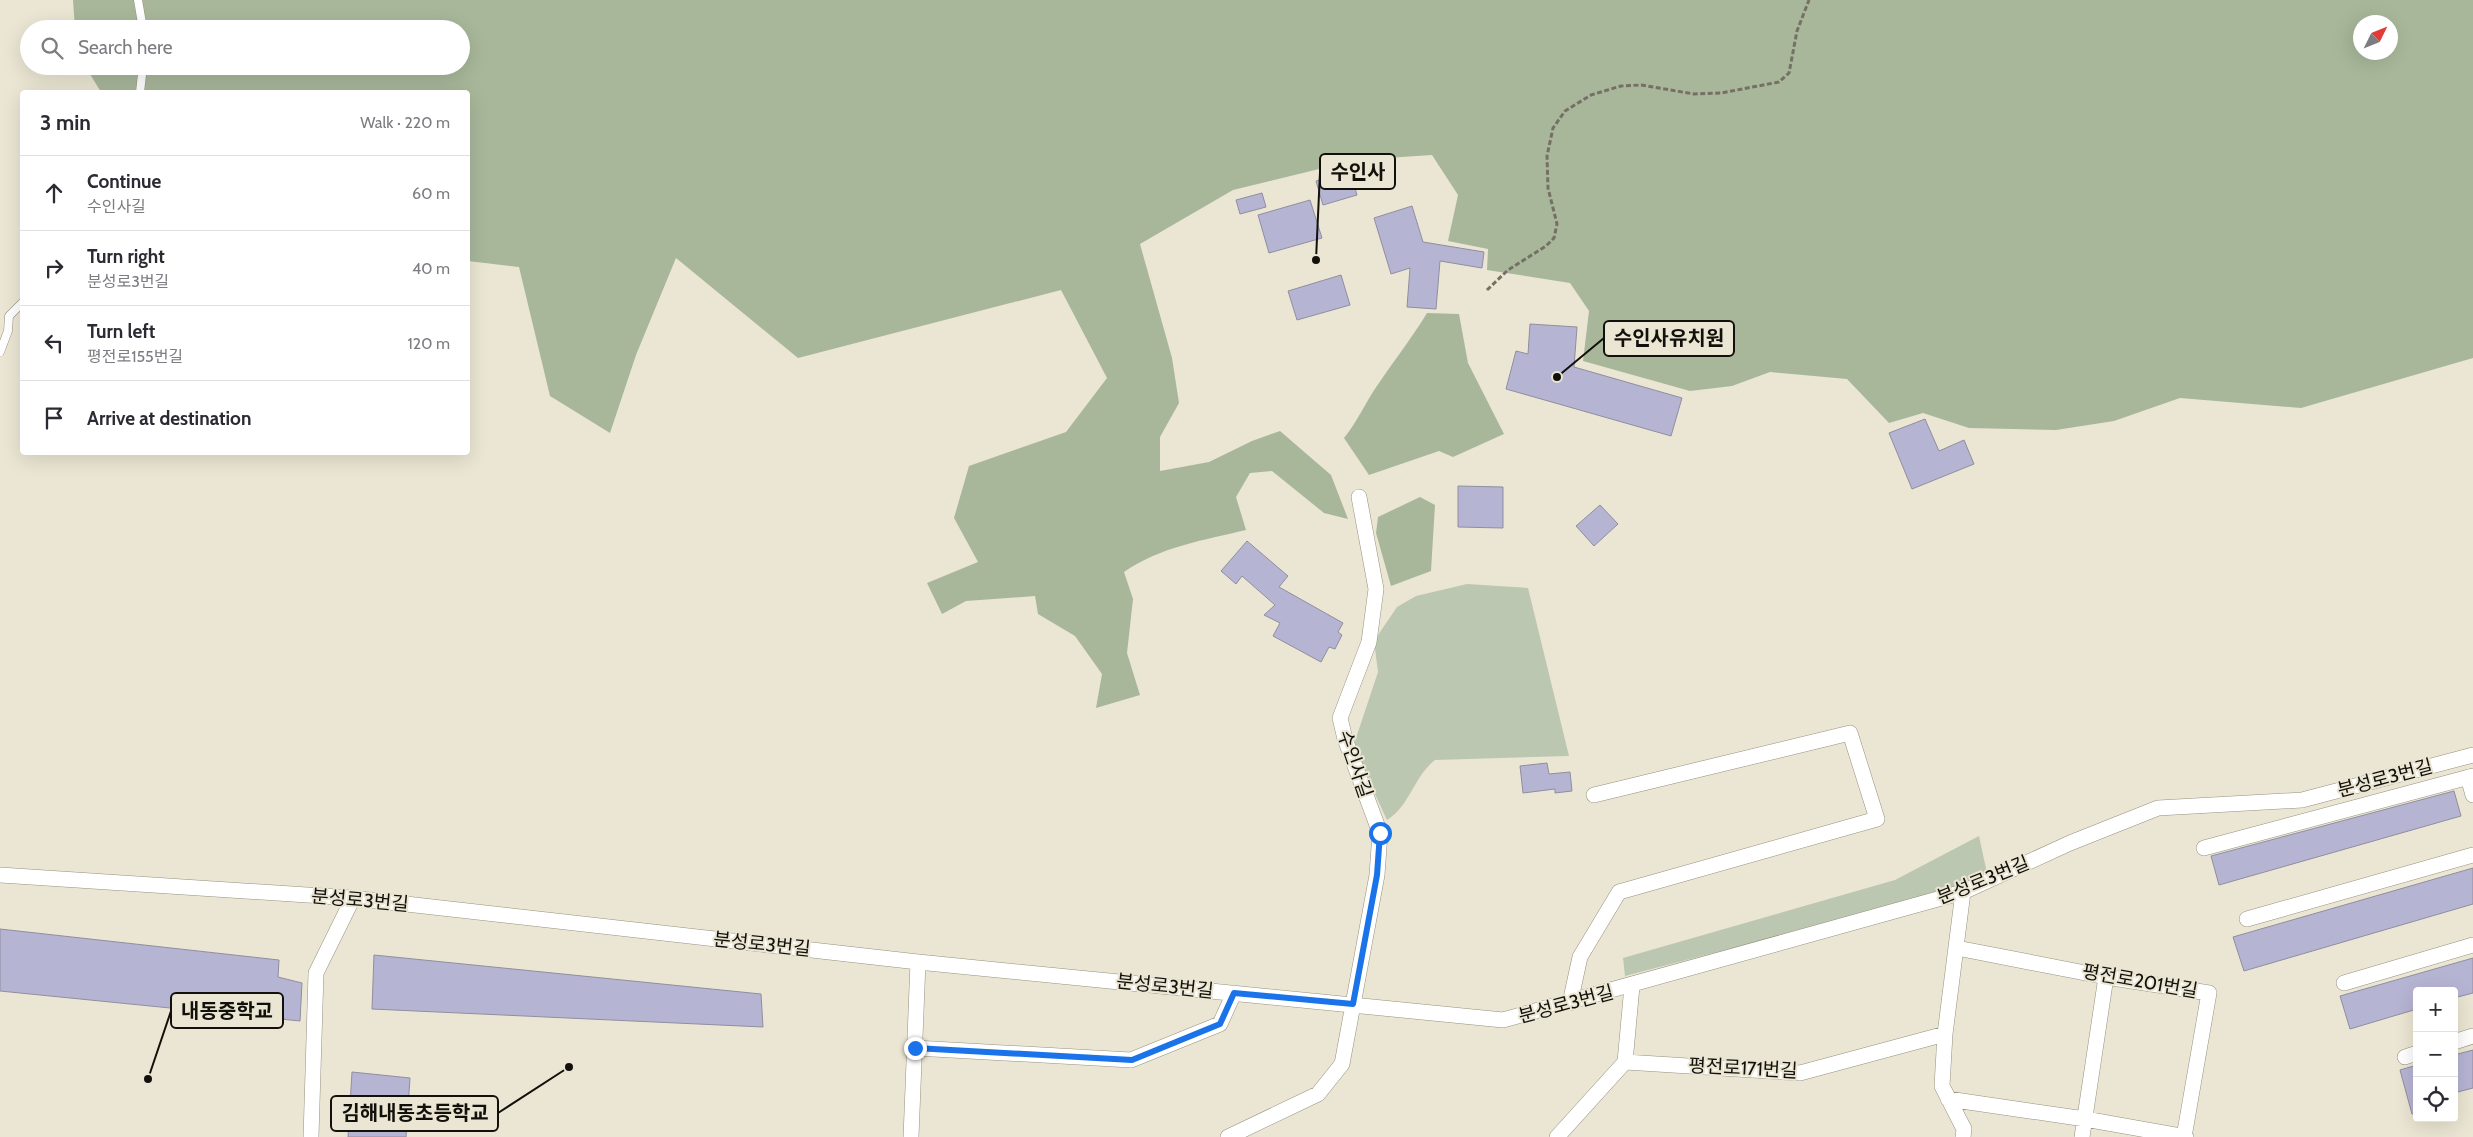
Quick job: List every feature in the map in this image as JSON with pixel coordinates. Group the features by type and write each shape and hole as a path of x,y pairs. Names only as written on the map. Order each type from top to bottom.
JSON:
{"street":[{"name":"수인사길","path":"1228,1137 1318,1094 1342,1064 1377,875 1380,833 1345,739 1340,718 1368,642 1376,589 1359,497"},
{"path":"1570,1003 1580,957 1619,892 1877,819 1850,732 1594,795"},
{"name":"분성로3번길","path":"0,875 353,898 918,962 1503,1020 1632,986 1962,892 2070,843 2158,808 2302,800 2473,755"},
{"path":"2204,848 2470,776 2473,795"},
{"path":"2247,918 2473,855"},
{"path":"1962,892 1957,948 1945,1034 1942,1086 1964,1129 1963,1137"},
{"path":"311,1137 316,974 353,898"},
{"path":"2344,983 2473,945"},
{"name":"평전로201번길","path":"1948,1100 2085,1119 2185,1137 2209,993 1957,948"},
{"path":"911,1137 918,962"},
{"path":"2082,1137 2106,976"},
{"path":"1557,1137 1625,1062 1632,986"},
{"path":"915,1048 1132,1060 1220,1024 1234,993"},
{"name":"평전로171번길","path":"1625,1062 1800,1073 1945,1034"},
{"path":"2458,1041 2473,1036"}],"lane":[{"path":"138,0 141,20"},
{"path":"140,90 142,75"},
{"path":"0,352 8,331 9,316 20,305"}],"path":[{"path":"1487,290 1508,270 1546,246 1554,238 1557,224 1548,188 1547,156 1553,128 1565,111 1591,95 1622,86 1641,85 1694,94 1721,93 1779,82 1789,73 1797,31 1808,0"}],"green space":[{"path":"73,0 2473,0 2473,358 2301,408 2180,398 2114,421 2056,430 1969,428 1923,413 1889,423 1847,379 1770,372 1732,386 1690,391 1583,361 1589,311 1570,283 1487,270 1488,249 1448,241 1458,195 1432,155 1356,160 1233,190 1140,244 1172,358 1179,403 1160,437 1160,471 1209,462 1252,441 1280,431 1331,475 1348,519 1324,513 1272,471 1250,473 1236,497 1246,530 1167,550 1138,563 1124,572 1133,599 1127,653 1140,695 1096,708 1102,674 1075,636 1038,614 1035,596 966,601 942,614 927,583 978,562 954,518 969,466 1066,432 1107,378 1061,290 798,358 676,258 636,355 610,433 550,396 519,267 470,261 470,90 100,90 91,75 470,75 470,20 74,20"},
{"path":"1427,313 1459,314 1468,363 1504,434 1453,457 1439,451 1369,475 1344,438 1354,425 1374,390"},
{"path":"1420,497 1435,505 1431,571 1391,586 1376,533 1378,517"},
{"path":"1467,584 1528,588 1569,756 1435,760 1422,774 1401,807 1387,820 1353,747 1378,672 1374,641 1397,607 1416,596"},
{"path":"1979,836 1987,873 1965,887 1625,976 1623,958 1895,880"}],"building":[{"path":"1350,171 1357,195 1323,205 1316,181"},
{"path":"1262,193 1266,207 1240,214 1236,200"},
{"path":"1310,200 1322,238 1269,253 1258,215"},
{"path":"1412,206 1423,242 1484,252 1482,268 1440,261 1436,309 1407,307 1410,268 1391,274 1374,218"},
{"path":"1341,275 1350,305 1297,320 1288,291"},
{"path":"1530,324 1577,327 1574,367 1682,398 1671,436 1506,389 1516,351 1528,354"},
{"path":"1925,419 1939,451 1964,440 1974,464 1912,489 1889,433"},
{"path":"1458,486 1503,487 1503,528 1458,527"},
{"path":"1600,505 1618,524 1594,546 1576,526"},
{"path":"1247,541 1288,576 1279,587 1343,623 1338,632 1342,635 1335,649 1329,647 1321,662 1273,636 1280,623 1264,615 1275,605 1242,576 1236,584 1221,571"},
{"path":"1547,763 1549,774 1570,772 1572,791 1555,793 1555,789 1523,793 1520,766"},
{"path":"2454,791 2461,816 2219,885 2211,856"},
{"path":"2473,868 2473,904 2244,971 2233,937"},
{"path":"0,929 279,960 278,977 302,983 300,1021 0,991"},
{"path":"374,955 761,994 763,1027 372,1009"},
{"path":"2473,958 2473,993 2458,997 2458,987 2413,987 2413,1010 2350,1029 2340,996"},
{"path":"2473,1050 2473,1088 2458,1092 2458,1077 2458,1054"},
{"path":"2413,1066 2413,1114 2412,1114 2400,1070"},
{"path":"352,1072 410,1078 406,1137 348,1137"}],"place":[{"name":"수인사","path":"1316,260"},
{"name":"수인사유치원","path":"1557,377"},
{"name":"김해내동초등학교","path":"569,1067"},
{"name":"내동중학교","path":"148,1079"}],"route":[{"path":"915,1048 1132,1060 1220,1024 1234,993 1353,1004 1377,875 1380,833"}]}
